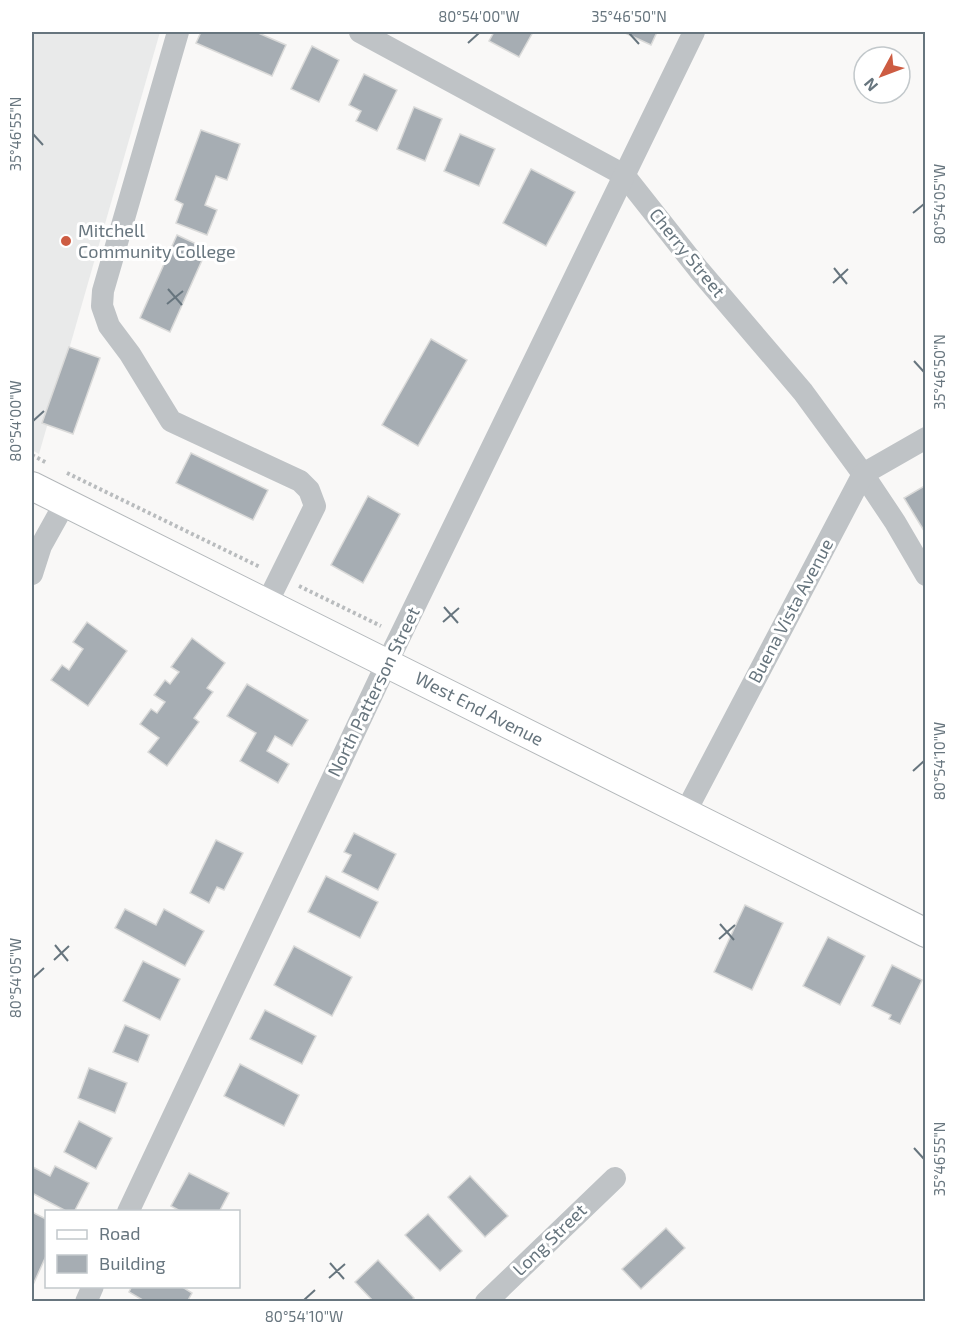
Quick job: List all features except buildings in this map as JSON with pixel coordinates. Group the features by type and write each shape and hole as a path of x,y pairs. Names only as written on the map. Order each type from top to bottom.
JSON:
{"main road":[{"name":"West End Avenue","path":"32,486 926,933"}],"street":[{"path":"178,32 103,291 102,306 109,326 130,354 171,421 300,481 309,490 315,506 267,603"},
{"name":"Cherry Street","path":"360,32 624,175 699,270 803,392 863,474 926,574"},
{"name":"North Patterson Street","path":"129,1210 387,663 694,32"},
{"path":"863,474 926,438"},
{"name":"Buena Vista Avenue","path":"685,813 863,474"},
{"path":"32,574 41,546 65,502"},
{"name":"Long Street","path":"486,1302 615,1178"},
{"path":"86,1302 93,1288"}],"path":[{"path":"32,455 52,465"},
{"path":"63,471 388,630"}],"shaded area":[{"name":"Mitchell Community College","path":"32,32 160,32 39,454 32,450"}],"place":[{"name":"Mitchell Community College","path":"66,241"}]}
